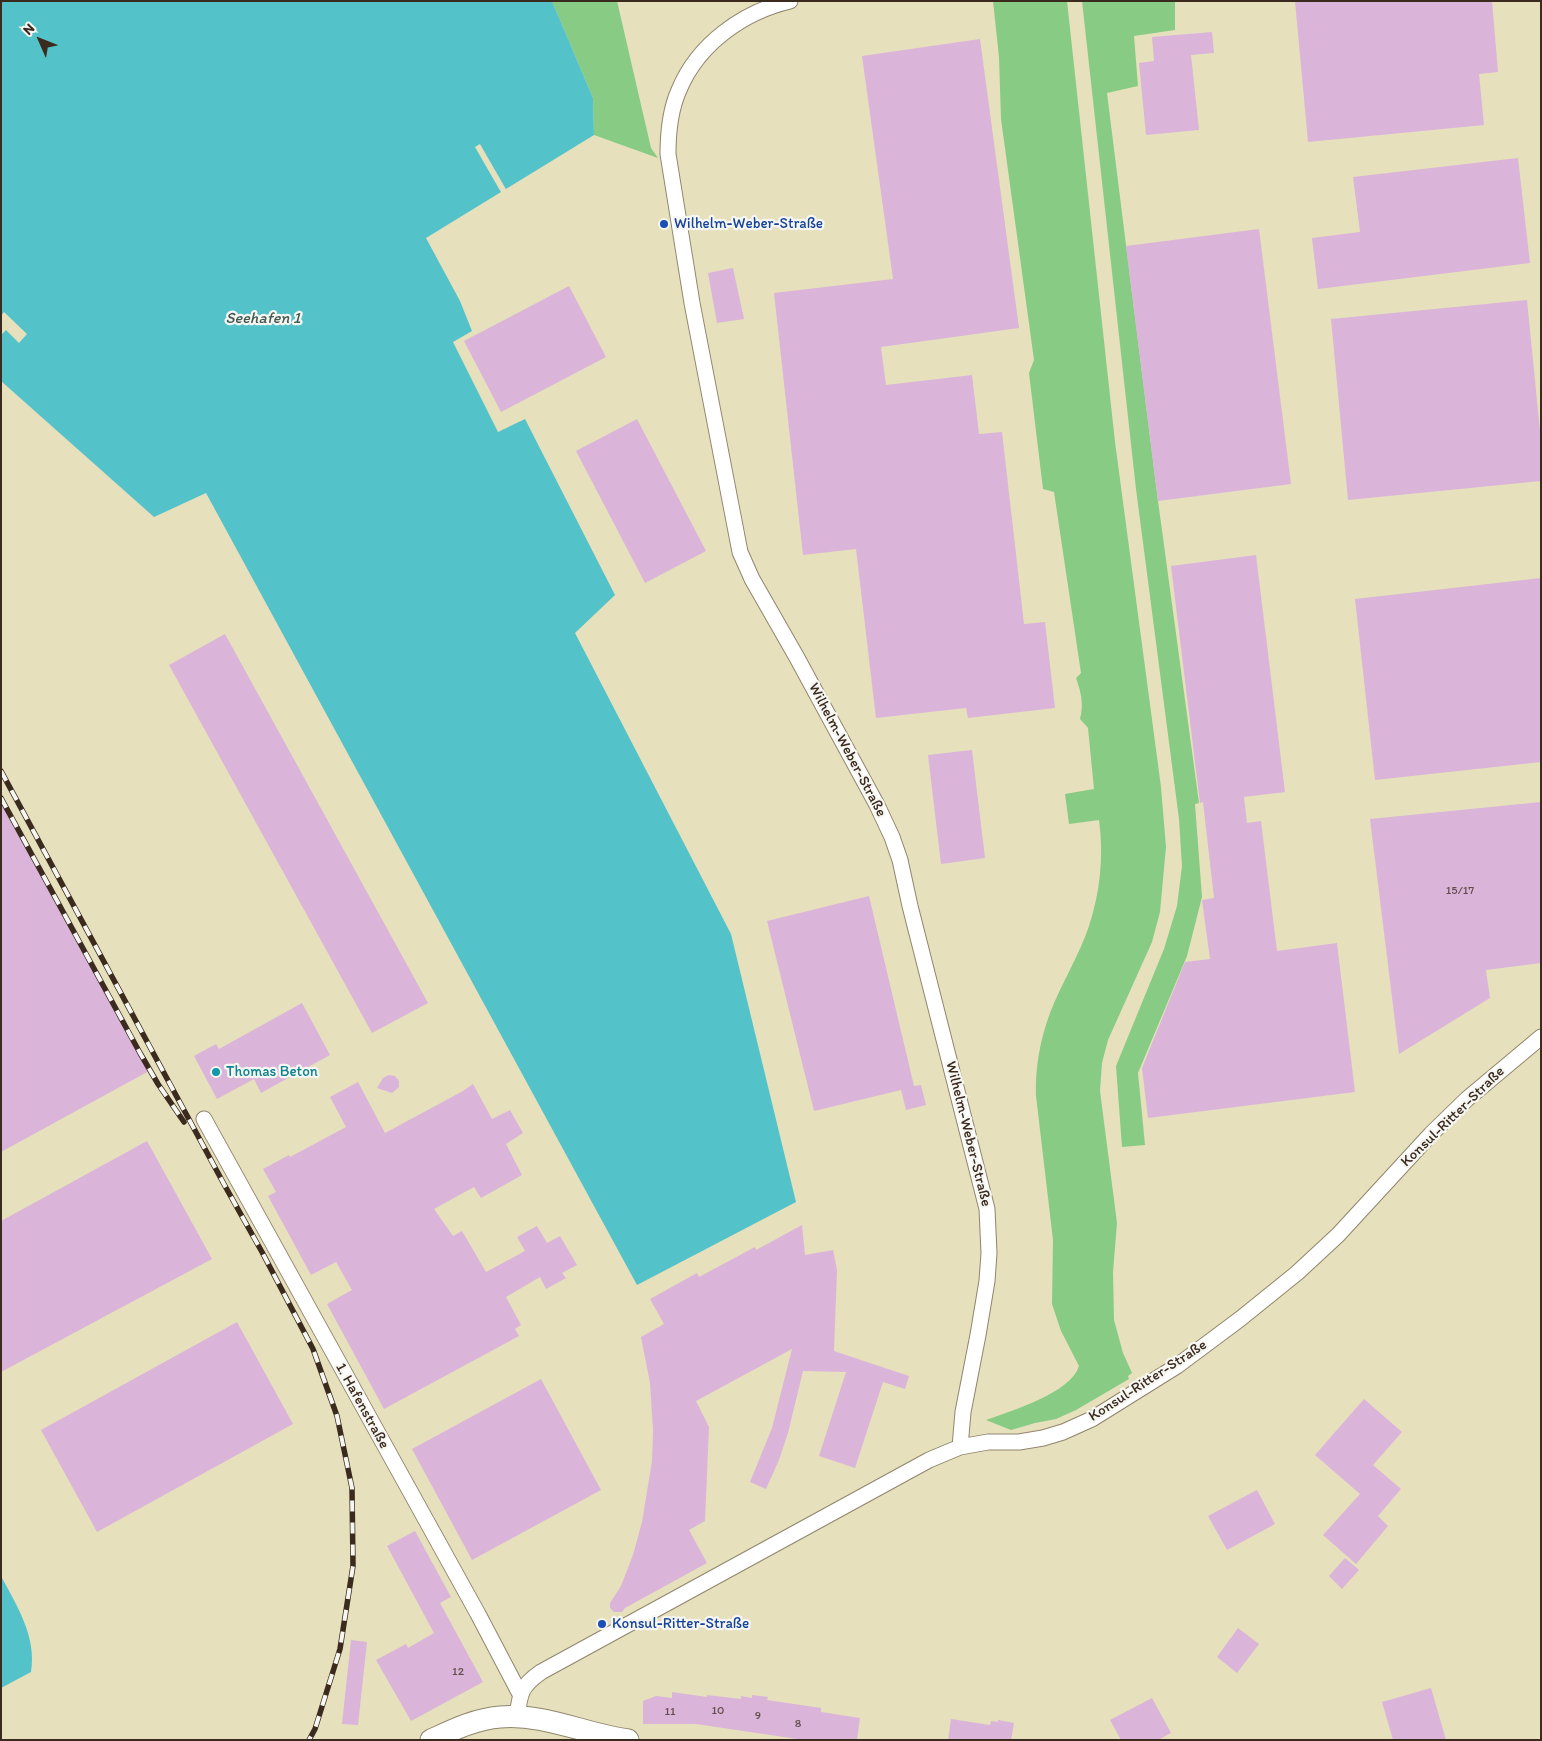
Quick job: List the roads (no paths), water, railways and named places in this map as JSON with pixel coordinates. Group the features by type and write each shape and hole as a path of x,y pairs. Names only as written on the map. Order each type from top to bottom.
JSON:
{"main road":[{"path":"431,1740 472,1723 517,1716 534,1718 611,1738 628,1740"}],"street":[{"name":"Wilhelm-Weber-Straße","path":"790,1 777,4 751,15 728,29 692,66 679,89 671,115 668,134 668,154 692,303 740,552 752,579 801,664 877,805 892,837 900,860 987,1209 989,1253 987,1281 962,1412 960,1447"},
{"name":"Konsul-Ritter-Straße","path":"520,1694 528,1681 541,1672 929,1460 960,1447 988,1442 1019,1442 1063,1432 1092,1419 1176,1366 1240,1320 1297,1272 1338,1234 1431,1134 1467,1099 1541,1037"},
{"name":"1. Hafenstraße","path":"204,1119 520,1694"},
{"path":"517,1716 520,1694"}],"water":[{"name":"Seehafen 1","path":"1,1 552,1 593,98 594,135 426,238 460,301 472,331 453,342 498,432 525,419 615,595 575,633 731,934 796,1202 637,1285 206,493 154,517 1,381"},
{"path":"1,1576 24,1622 31,1646 32,1659 31,1672 1,1688"}],"railway":[{"path":"1,771 313,1349 337,1416 352,1488 353,1566 340,1649 315,1729 309,1740"},
{"path":"1,798 140,1053 184,1122"}],"place":[{"name":"Wilhelm-Weber-Straße","path":"664,224"},
{"name":"Thomas Beton","path":"216,1072"},
{"name":"Konsul-Ritter-Straße","path":"602,1624"}]}
